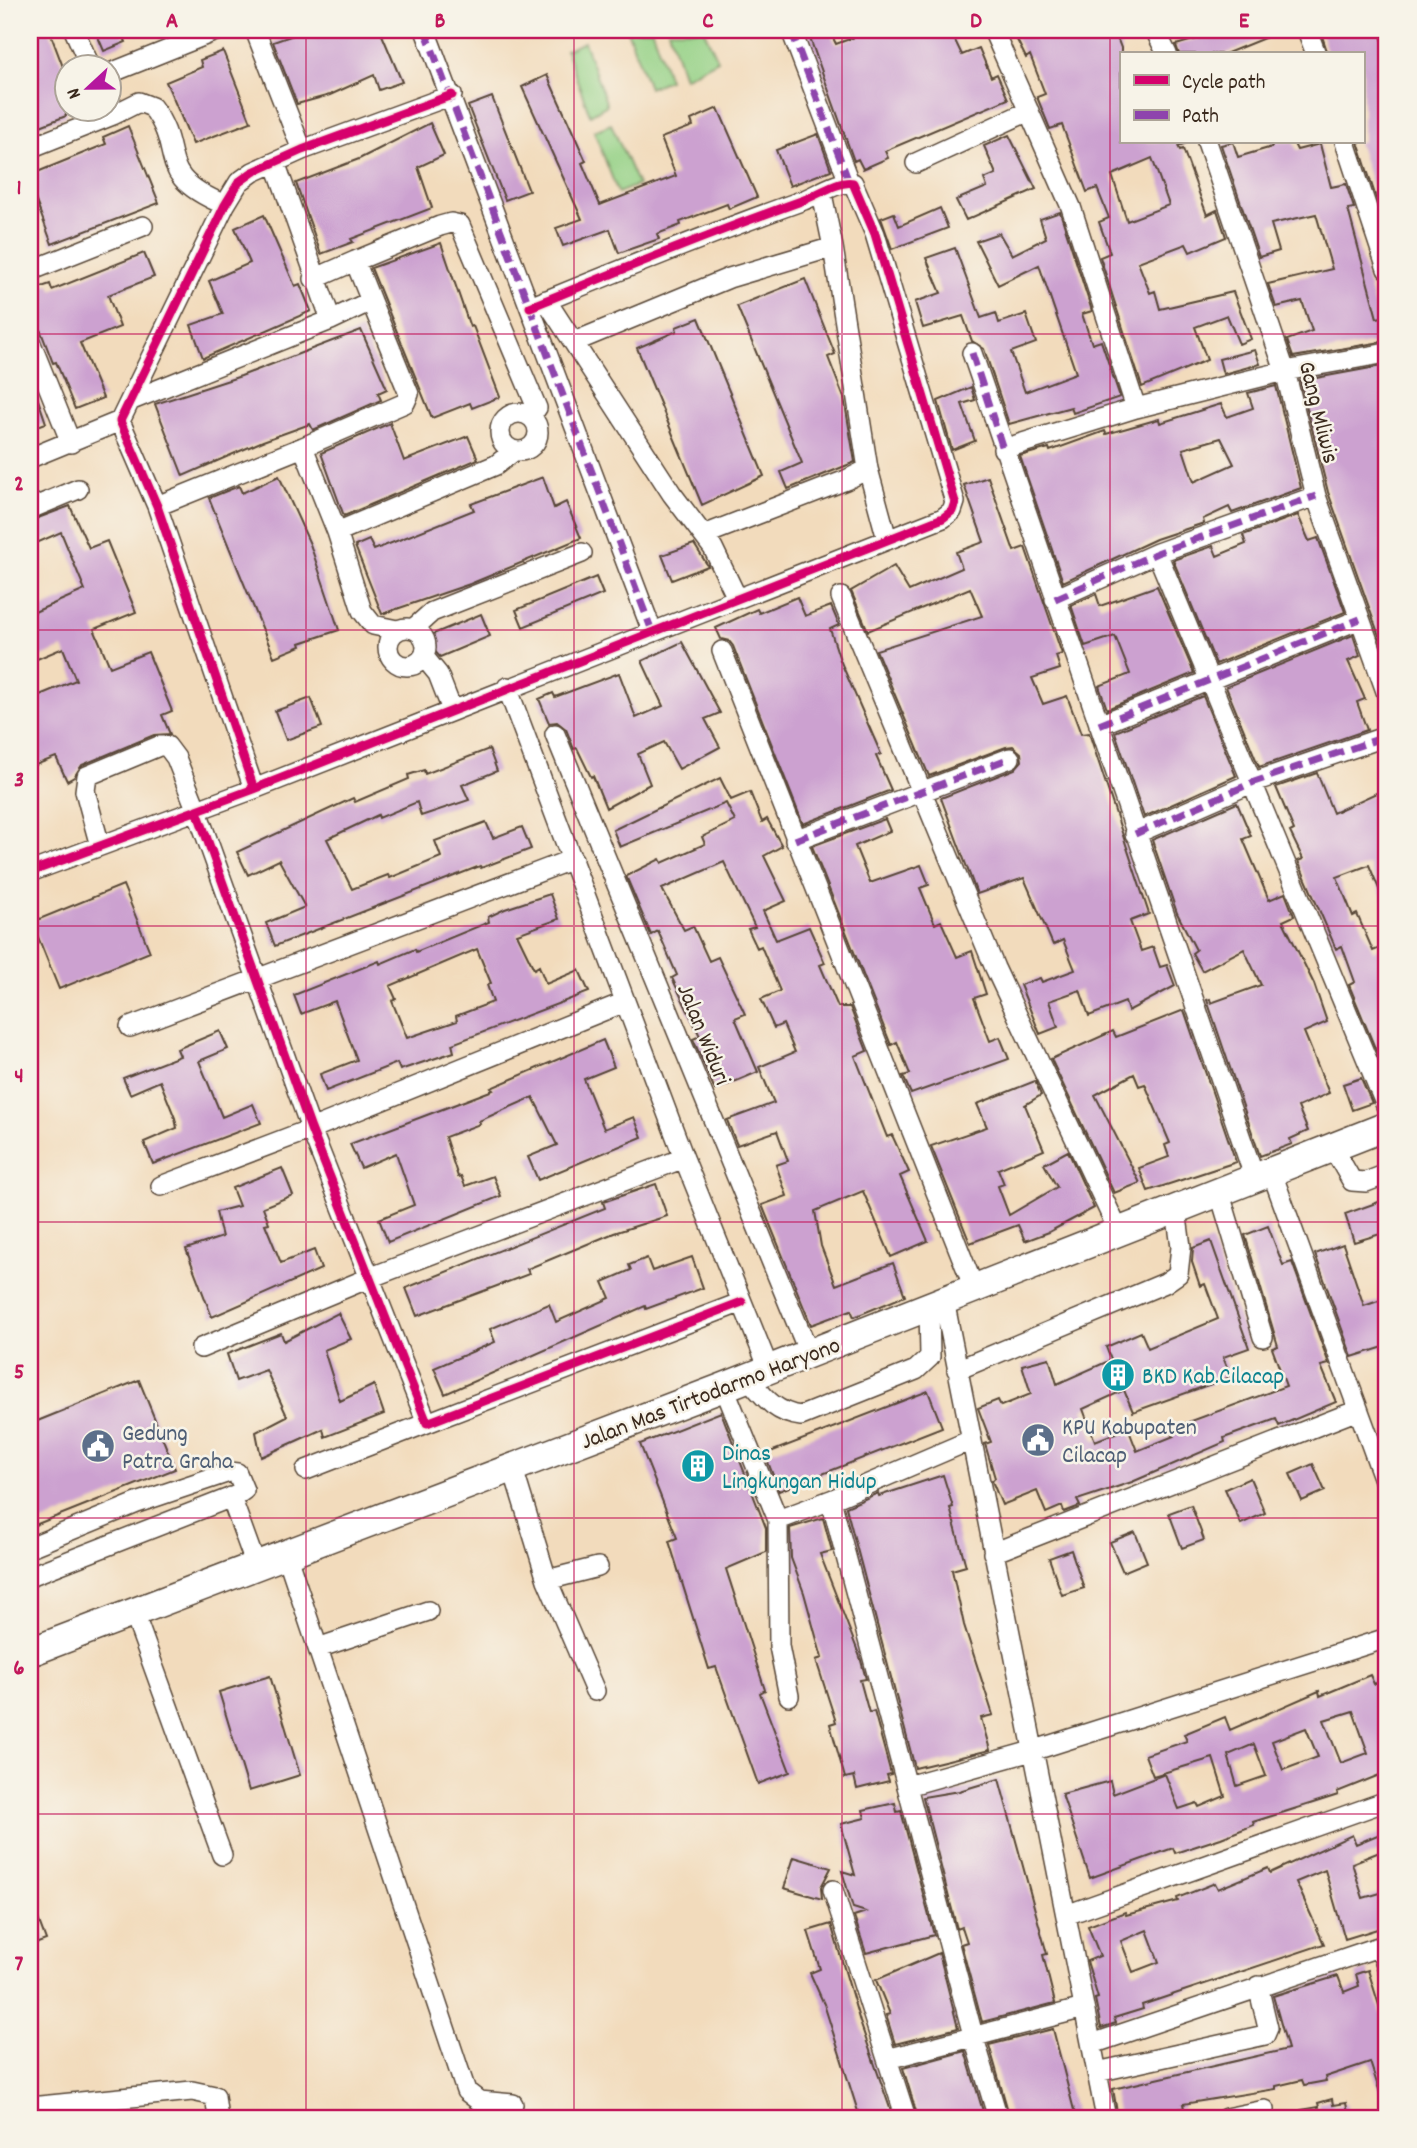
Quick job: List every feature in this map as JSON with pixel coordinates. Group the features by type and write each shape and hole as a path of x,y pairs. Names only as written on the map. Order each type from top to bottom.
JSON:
{"highway":[{"name":"Jalan Mas Tirtodarmo Haryono","path":"30,1652 513,1469 1220,1194 1387,1126"}],"street":[{"path":"74,30 84,52"},
{"path":"122,68 218,30"},
{"path":"255,30 302,150"},
{"path":"425,30 538,303 563,392 652,631"},
{"path":"30,872 254,789 507,687 943,518 952,511 955,502 875,234 857,188 849,182 791,30"},
{"path":"993,30 1071,207 1136,408"},
{"path":"1155,30 1166,52"},
{"path":"1307,30 1315,52"},
{"path":"30,458 120,421 225,205 239,182 302,150 452,95"},
{"path":"122,107 139,102 152,107 164,130 178,174 190,187 225,205"},
{"path":"916,163 1029,111"},
{"path":"30,148 85,122"},
{"name":"Gang Mliwis","path":"1207,144 1285,371 1316,496 1387,694"},
{"path":"1346,144 1387,269"},
{"path":"275,162 314,279 331,320"},
{"path":"538,303 689,241 849,182"},
{"path":"822,194 833,247 868,469 887,539"},
{"path":"314,279 440,226 451,223 460,225 534,413 538,433 536,442 522,451 513,451 496,465 337,532"},
{"path":"30,271 143,226"},
{"path":"574,342 729,278 833,247"},
{"path":"157,506 401,405 409,398 355,261"},
{"path":"132,400 371,302"},
{"path":"538,303 574,342 672,494 719,557 737,598"},
{"path":"30,341 71,443"},
{"path":"1003,449 1136,408 1285,371 1387,353"},
{"path":"972,354 1135,834 1264,1176 1387,1488"},
{"path":"513,451 501,439 502,422 516,413 534,413 563,392"},
{"path":"120,421 157,506 254,789"},
{"path":"303,447 337,532 366,618 373,625 405,629 426,640 424,657 438,674 452,710"},
{"path":"704,535 868,469"},
{"path":"30,509 78,489"},
{"path":"1055,599 1157,553 1316,496"},
{"path":"1157,553 1387,1108"},
{"path":"424,657 410,667 394,661 388,645 405,629 432,612 582,554"},
{"path":"841,597 995,968 1119,1232"},
{"path":"1099,725 1360,619"},
{"path":"722,651 974,1288"},
{"path":"507,687 684,1158 742,1302 747,1378 778,1520 779,1646 789,1696"},
{"name":"Jalan Widuri","path":"555,734 809,1353"},
{"path":"1135,834 1254,782 1387,736"},
{"path":"100,846 85,791 86,776 159,746 167,746 172,750 197,811 311,1129 427,1423"},
{"path":"795,840 1010,758"},
{"path":"130,1027 259,981 573,859"},
{"path":"161,1186 311,1129 625,1002"},
{"path":"1333,1148 1352,1181 1366,1182 1387,1174"},
{"path":"201,1348 369,1278 684,1158"},
{"path":"1220,1194 1263,1337"},
{"path":"957,1370 1165,1283 1178,1275 1181,1255 1176,1210"},
{"path":"306,1470 742,1302"},
{"path":"747,1378 769,1404 784,1414 801,1416 916,1370 930,1357 936,1303"},
{"path":"936,1303 957,1370 1106,2118"},
{"path":"993,1553 1358,1410"},
{"path":"778,1520 971,1440"},
{"path":"513,1469 547,1580 595,1691"},
{"path":"30,1547 137,1503 229,1472 237,1473 244,1490 30,1576"},
{"path":"231,1497 256,1566"},
{"path":"831,1500 973,2035 998,2118"},
{"path":"137,1503 149,1529"},
{"path":"287,1556 466,2091 479,2101 513,2104"},
{"path":"547,1580 598,1567"},
{"path":"318,1648 429,1611"},
{"path":"134,1613 222,1855"},
{"path":"907,1786 1032,1751 1387,1637"},
{"path":"1066,1915 1387,1801"},
{"path":"833,1890 906,2118"},
{"path":"1092,2044 1384,1945 1387,1968"},
{"path":"1097,2072 1265,2035 1268,2028 1258,1986"},
{"path":"887,2059 1084,2008"},
{"path":"30,2107 192,2091 215,2096 218,2118"},
{"path":"1226,2118 1253,2114"}],"green space":[{"path":"627,30 652,30 669,80 649,88"},
{"path":"668,30 704,30 718,60 684,78"},
{"path":"584,42 607,105 590,115 566,50"},
{"path":"611,124 638,185 618,193 594,131"}],"building":[{"path":"30,30 49,30 57,52 52,52 52,121 30,130"},
{"path":"95,30 121,30 126,42 104,51"},
{"path":"308,30 380,30 402,82 379,90 374,75 330,95 297,104 273,42"},
{"path":"807,30 829,30 836,44 874,30 928,30 931,38 950,30 962,55 979,48 991,77 997,74 1008,99 885,151 888,158 863,169 858,159 854,161"},
{"path":"1012,30 1114,30 1121,48 1120,144 1184,144 1178,146 1180,150 1183,149 1207,215 1217,210 1226,237 1190,252 1186,244 1138,262 1150,293 1155,291 1160,309 1233,292 1251,339 1239,344 1227,315 1195,327 1207,360 1142,387 1100,257 1110,253 1099,222 1109,218 1097,188 1087,192 1062,125 1050,129 1037,97 1045,94 1030,55 1026,58","holes":["1152,158 1169,205 1127,221 1112,175"]},
{"path":"1227,30 1284,30 1230,52 1178,52 1176,45"},
{"path":"1320,30 1379,30 1387,53 1387,203 1378,204 1359,144 1364,144 1364,52 1327,52"},
{"path":"223,51 251,122 193,144 166,82 202,67 200,60"},
{"path":"547,75 586,161 582,163 600,205 676,176 661,138 693,126 691,120 718,108 757,197 729,209 727,204 680,222 681,225 657,234 659,239 619,253 610,229 563,246 556,228 582,219 522,87"},
{"path":"492,97 529,191 505,200 468,106"},
{"path":"430,123 444,155 418,167 432,208 351,239 353,242 321,254 296,183 359,159"},
{"path":"128,126 159,203 52,244 30,185 30,175 106,144 103,137"},
{"path":"818,134 831,170 790,186 776,150"},
{"path":"1009,135 1036,189 966,220 956,200 987,187 984,179 996,174 984,146"},
{"path":"1234,144 1238,157 1272,147 1271,144 1294,144 1297,150 1320,144 1331,187 1346,184 1354,208 1348,209 1377,318 1387,316 1387,341 1293,357 1287,340 1312,331 1302,301 1276,307 1268,284 1332,269 1316,214 1271,224 1279,251 1259,257 1221,145"},
{"path":"940,208 948,228 892,249 881,218 894,213 899,226"},
{"path":"1060,212 1092,311 1082,314 1092,344 1101,341 1120,397 1073,413 1071,407 1009,424 984,349 972,341 963,316 923,328 915,302 941,293 926,258 955,248 981,318 996,313 999,323 1026,314 1036,343 1011,352 1025,392 1076,373 1039,265 998,285 976,241 999,233 1012,255 1046,238 1040,219"},
{"path":"264,215 295,286 300,284 311,311 203,358 191,325 223,314 209,281 250,263 235,228"},
{"path":"441,243 470,327 473,326 500,397 472,408 470,403 432,418 371,268"},
{"path":"144,253 154,277 108,295 120,327 80,343 103,398 75,409 56,362 53,363 30,303 30,291 50,284 52,290"},
{"path":"805,279 835,354 828,357 844,398 855,462 788,489 781,472 802,463 737,306"},
{"path":"699,318 764,476 702,505 637,348 677,331 676,327"},
{"path":"361,330 387,389 378,393 381,400 313,430 310,424 263,441 183,476 155,404 241,376"},
{"path":"1255,350 1260,364 1223,374 1219,359"},
{"path":"1387,365 1387,658 1328,492 1300,381"},
{"path":"32,382 46,423 30,429 30,383"},
{"path":"1276,386 1301,488 1232,513 1229,507 1203,519 1204,523 1156,539 1063,582 1020,456 1049,448 1050,451 1105,431 1106,434 1159,419 1160,423 1221,404 1227,417 1253,408 1248,393","holes":["1221,438 1234,464 1194,482 1183,449"]},
{"path":"971,387 975,400 962,404 975,441 952,450 938,401"},
{"path":"390,423 404,461 468,436 478,459 344,516 321,453"},
{"path":"279,476 310,544 339,630 300,643 301,646 274,657 209,498 239,486 242,493"},
{"path":"543,477 554,508 566,502 581,538 470,584 382,614 355,546 369,540 374,550 474,510 471,504"},
{"path":"988,477 1014,551 1025,547 1062,654 1056,656 1060,669 1032,678 1043,704 1067,696 1081,734 1089,733 1149,914 1130,921 1141,951 1153,947 1160,967 1167,965 1175,986 1128,1011 1125,1002 1089,1016 1080,990 1049,1001 1058,1027 1040,1034 1020,985 1040,978 1042,982 1075,970 1063,940 1053,945 1024,878 977,894 941,798 1015,769 1022,761 1021,753 1013,746 1006,747 929,776 876,650 982,616 970,588 868,631 851,591 894,566 909,591 962,568 956,552 984,542 964,485"},
{"path":"70,506 89,548 107,541 136,612 94,629 110,667 148,652 172,711 162,715 170,734 154,735 82,765 74,777 67,781 56,757 30,767 30,699 76,680 63,648 30,662 30,614 85,590 61,532 30,546 30,521"},
{"path":"1298,515 1309,541 1318,538 1345,612 1216,664 1173,560 1213,546 1217,556 1246,544 1243,535"},
{"path":"694,544 708,566 672,580 662,555"},
{"path":"596,577 603,594 523,627 516,610"},
{"path":"1157,586 1194,673 1107,709 1099,686 1130,674 1115,636 1085,646 1071,605 1096,594 1100,606"},
{"path":"797,597 805,616 831,606 839,625 830,629 840,660 881,754 876,756 891,790 803,824 733,646 729,641 721,639 716,628 757,609 759,613"},
{"path":"481,614 490,636 440,657 431,647 426,637"},
{"path":"1353,635 1360,656 1348,661 1365,699 1357,702 1367,730 1259,767 1226,687"},
{"path":"682,642 720,713 705,719 720,747 679,769 664,742 638,754 650,784 606,808 593,776 591,777 577,748 574,749 566,729 557,722 549,723 539,699 553,693 555,697 619,673 636,718 663,706 642,661"},
{"path":"1203,696 1236,776 1144,817 1115,732"},
{"path":"311,698 322,727 286,740 275,711"},
{"path":"489,749 497,771 462,785 469,800 421,816 417,802 379,818 378,815 327,839 352,889 388,875 390,878 441,857 435,841 486,822 493,838 522,827 531,849 481,868 480,866 275,946 266,923 305,907 279,860 248,875 237,852 353,798 355,802 409,779 408,775 424,770 425,774"},
{"path":"1317,773 1333,813 1387,788 1387,908 1369,865 1337,877 1353,916 1357,914 1373,951 1387,945 1387,1077 1349,985 1355,982 1342,946 1336,949 1298,861 1303,859 1290,832 1294,830 1276,787"},
{"path":"720,778 731,800 750,792 762,822 767,819 782,846 764,856 786,901 763,911 776,940 809,927 825,963 820,965 838,1007 850,1007 867,1051 855,1056 887,1137 892,1135 909,1172 900,1176 928,1241 891,1257 863,1191 815,1211 821,1246 836,1285 893,1263 905,1296 854,1317 851,1310 811,1325 762,1205 787,1196 776,1165 788,1161 777,1131 737,1145 727,1120 774,1103 759,1067 795,1052 783,1024 774,1028 761,999 780,991 761,946 757,948 748,929 755,927 724,862 662,889 684,930 693,926 709,961 718,957 745,1014 735,1018 758,1072 715,1090 693,1039 700,1036 672,978 677,975 658,931 651,935 626,876 660,859 662,863 705,844 702,837 735,821 726,803 620,847 613,830"},
{"path":"1237,803 1251,836 1243,839 1269,900 1285,893 1294,916 1283,921 1314,984 1327,1022 1304,1032 1329,1093 1298,1107 1308,1131 1290,1139 1292,1144 1260,1156 1207,1000 1210,999 1211,1003 1261,985 1244,949 1202,971 1192,953 1196,950 1177,913 1152,840"},
{"path":"885,819 890,831 855,846 870,883 921,865 929,885 920,888 935,924 941,921 957,957 972,951 986,994 974,998 990,1041 1000,1037 1009,1059 911,1094 903,1076 910,1074 897,1042 891,1045 812,846"},
{"path":"123,885 150,952 59,989 32,922"},
{"path":"550,894 559,919 517,934 534,969 539,966 546,984 579,970 589,992 452,1044 454,1052 400,1070 397,1063 326,1091 320,1074 357,1060 335,1001 301,1014 294,995 379,961 380,964 415,949 416,952 489,922 488,917","holes":["477,949 491,983 487,985 493,1002 456,1016 457,1021 407,1038 392,1001 396,999 390,986"]},
{"path":"1184,1010 1236,1162 1148,1191 1139,1168 1169,1157 1165,1145 1170,1143 1145,1084 1139,1086 1134,1074 1095,1095 1140,1183 1114,1193 1051,1059 1113,1031 1116,1037"},
{"path":"220,1031 228,1049 199,1061 222,1117 253,1104 261,1123 153,1164 144,1142 177,1128 175,1118 160,1081 130,1094 123,1078 180,1056 177,1049"},
{"path":"603,1040 614,1067 584,1079 604,1129 634,1117 642,1137 538,1180 528,1157 557,1145 533,1097 479,1121 480,1124 445,1137 458,1177 461,1176 465,1186 493,1176 501,1196 388,1242 379,1219 414,1205 396,1153 361,1168 350,1144 493,1090 491,1088"},
{"path":"1361,1078 1372,1103 1352,1110 1343,1084"},
{"path":"1035,1081 1041,1095 1025,1105 1044,1150 998,1169 1004,1184 998,1186 1009,1215 1057,1187 1044,1164 1068,1151 1094,1208 1049,1232 1025,1241 1018,1225 970,1243 931,1146 987,1127 977,1104"},
{"path":"282,1168 293,1195 263,1207 269,1223 265,1224 281,1263 314,1250 321,1269 212,1317 186,1249 222,1237 216,1212 239,1206 232,1188"},
{"path":"656,1184 667,1216 614,1233 527,1269 529,1274 417,1316 406,1288 605,1208 603,1202"},
{"path":"1387,1199 1387,1232 1354,1242 1345,1214"},
{"path":"1268,1226 1283,1265 1292,1262 1329,1364 1321,1366 1336,1402 1279,1426 1276,1419 1224,1438 1225,1442 1132,1482 1077,1500 1080,1506 1064,1512 1062,1506 1046,1513 1037,1491 1002,1505 992,1481 995,1478 985,1444 991,1442 978,1408 998,1400 1001,1406 1031,1394 1022,1365 1049,1358 1057,1384 1111,1360 1106,1347 1141,1332 1148,1348 1218,1319 1205,1284 1200,1286 1192,1262 1193,1248 1211,1241 1249,1348 1223,1357 1231,1377 1133,1412 1124,1390 1083,1409 1095,1441 1128,1428 1137,1451 1174,1436 1173,1433 1188,1427 1186,1423 1286,1386 1272,1348 1278,1346 1245,1235"},
{"path":"1343,1244 1364,1306 1387,1298 1387,1346 1352,1357 1315,1254"},
{"path":"692,1257 703,1288 646,1309 645,1306 445,1394 434,1368 495,1342 490,1329 549,1304 556,1322 610,1298 603,1282 631,1270 629,1265 647,1258 652,1271"},
{"path":"338,1313 351,1339 324,1350 340,1401 374,1385 384,1414 325,1437 323,1429 261,1457 256,1432 287,1416 266,1370 236,1381 227,1354 281,1333 284,1341"},
{"name":"Gedung Patra Graha","path":"139,1380 175,1469 30,1527 30,1424"},
{"path":"928,1391 942,1427 779,1491 765,1454"},
{"path":"721,1412 766,1528 766,1552 726,1569 765,1690 760,1693 790,1772 758,1784 716,1667 709,1669 669,1541 677,1538 640,1444"},
{"path":"1313,1464 1325,1491 1302,1501 1290,1474"},
{"path":"943,1475 966,1566 952,1570 964,1625 993,1715 981,1718 990,1750 915,1768 846,1507 878,1493 879,1496"},
{"path":"1250,1478 1265,1513 1241,1524 1225,1489"},
{"path":"1191,1505 1204,1540 1182,1548 1169,1513"},
{"path":"823,1518 832,1551 820,1554 860,1657 866,1679 860,1680 869,1713 874,1711 891,1774 887,1775 889,1781 857,1789 854,1776 845,1778 830,1724 836,1722 816,1660 822,1658 791,1558 790,1528"},
{"path":"1135,1532 1147,1562 1123,1572 1110,1542"},
{"path":"1071,1550 1084,1588 1062,1595 1049,1558"},
{"path":"1370,1675 1374,1684 1387,1679 1387,1772 1337,1792 1338,1795 1253,1822 1254,1825 1221,1838 1175,1853 1173,1848 1090,1878 1062,1794 1110,1781 1113,1794 1165,1774 1179,1809 1197,1803 1199,1807 1225,1796 1213,1758 1153,1776 1145,1755 1187,1741 1184,1734 1225,1717 1230,1730 1319,1691 1320,1696","holes":["1353,1711 1368,1753 1341,1763 1324,1720","1306,1728 1318,1757 1283,1770 1272,1741","1254,1744 1266,1776 1237,1786 1228,1755"]},
{"path":"270,1676 300,1775 249,1791 219,1692"},
{"path":"999,1779 1047,1954 1043,1955 1055,2003 982,2022 961,1944 967,1942 962,1927 957,1929 923,1797 959,1791"},
{"path":"895,1803 897,1812 901,1811 934,1935 866,1953 854,1916 866,1912 853,1908 842,1871 855,1875 841,1824 865,1818 863,1810"},
{"path":"1387,1831 1387,1849 1352,1863 1363,1898 1387,1891 1387,1926 1345,1939 1325,1870 1296,1882 1324,1944 1142,2005 1143,2009 1114,2018 1116,2023 1101,2028 1095,1999 1098,1998 1087,1961 1100,1956 1088,1926 1125,1912 1126,1915 1178,1901 1177,1898 1215,1883 1218,1889 1268,1868 1270,1873 1352,1835 1356,1844","holes":["1147,1930 1159,1962 1133,1972 1121,1941"]},
{"path":"794,1857 831,1868 821,1887 822,1899 784,1888"},
{"path":"30,1901 46,1940 30,1946"},
{"path":"831,1924 860,2022 893,2117 860,2118 824,2004 810,1973 820,1969 808,1931"},
{"path":"939,1953 958,2028 895,2044 886,2015 890,2014 876,1980"},
{"path":"1368,1970 1387,2031 1387,2104 1384,2105 1370,2062 1325,2077 1326,2081 1304,2085 1302,2080 1276,2086 1276,2089 1183,2104 1184,2108 1149,2114 1150,2118 1118,2118 1113,2089 1288,2049 1273,1996 1338,1976 1344,1992 1359,1986 1356,1974"},
{"path":"1053,2029 1076,2118 1010,2118 989,2045"},
{"path":"965,2051 985,2118 918,2118 903,2068"},
{"path":"1332,2099 1333,2105 1346,2103 1349,2118 1302,2118 1301,2110 1319,2107 1318,2103"}],"marked path":[{"path":"425,30 652,631"},
{"path":"791,30 849,182"},
{"path":"972,353 1003,449"},
{"path":"1055,599 1157,553 1316,496"},
{"path":"1099,725 1360,619"},
{"path":"1135,834 1254,782 1387,736"},
{"path":"795,840 1010,758"}],"cycle path":[{"path":"254,789 157,506 120,421 225,205 239,182 253,172 302,150 452,95"},
{"path":"30,872 254,789 943,518 952,511 955,502 875,234 853,183 835,186 530,307"},
{"path":"197,811 311,1129 427,1423 742,1302"}],"place":[{"name":"BKD Kab.Cilacap","path":"1118,1375"},
{"name":"KPU Kabupaten Cilacap","path":"1038,1440"},
{"name":"Gedung Patra Graha","path":"98,1446"},
{"name":"Dinas Lingkungan Hidup","path":"698,1466"}]}
